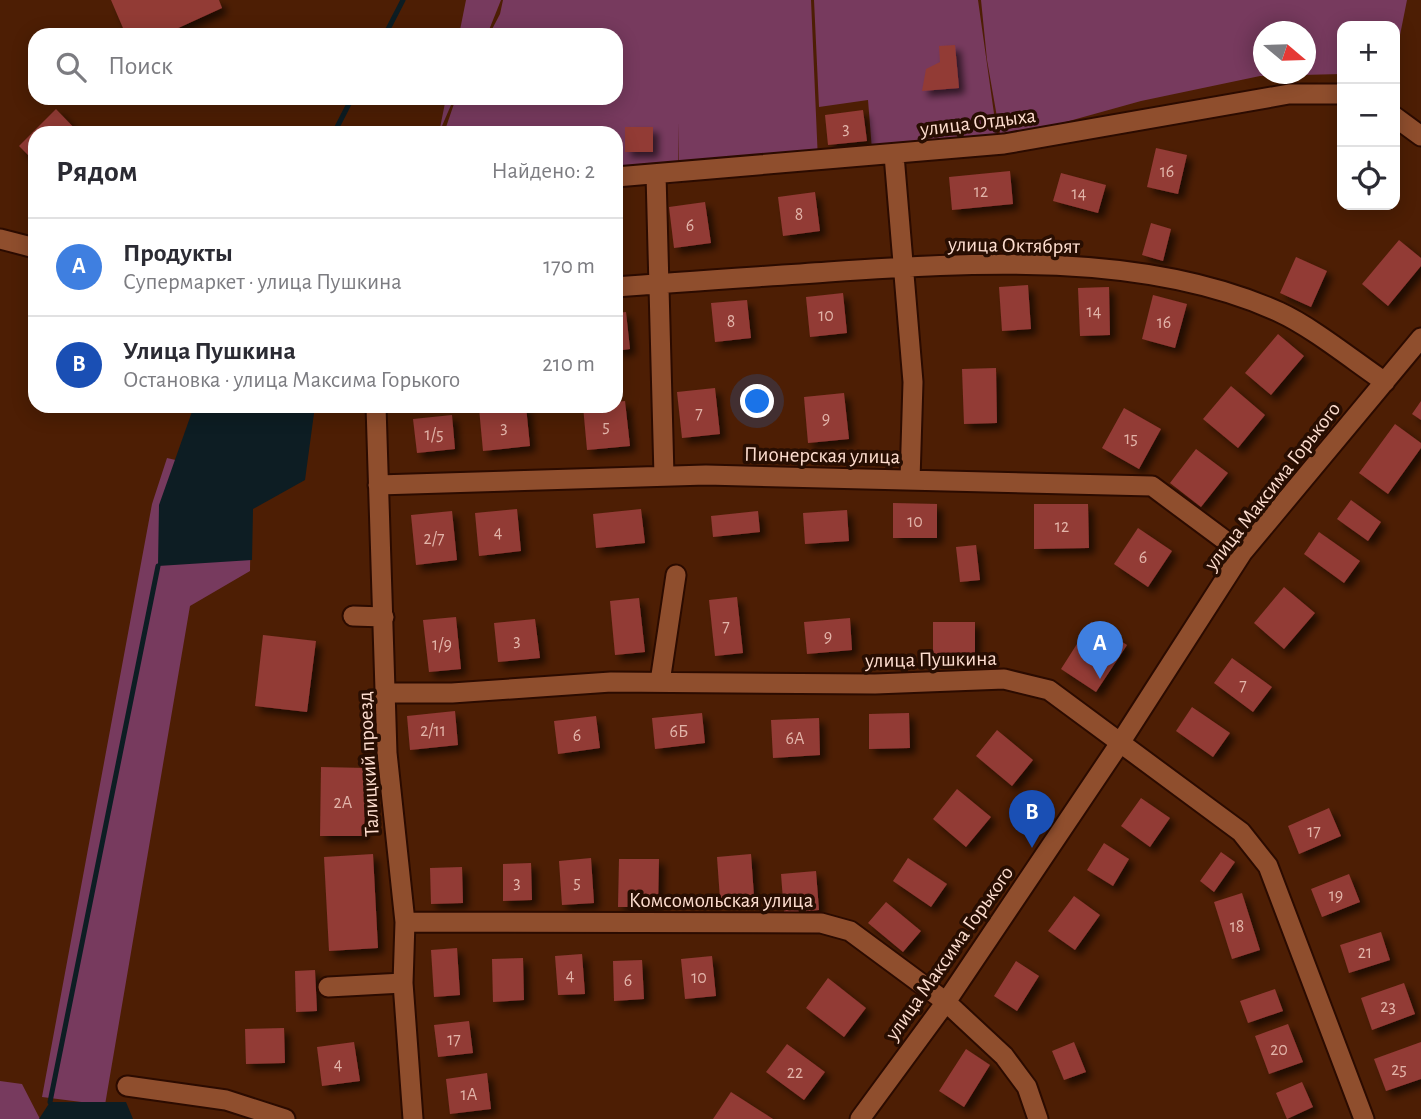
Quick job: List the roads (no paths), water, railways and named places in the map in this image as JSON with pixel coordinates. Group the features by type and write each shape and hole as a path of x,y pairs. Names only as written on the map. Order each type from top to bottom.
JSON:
{"street":[{"name":"улица Отдыха","path":"623,176 1004,144 1289,94 1337,94"},
{"path":"1400,121 1421,136"},
{"path":"894,155 913,382 910,480"},
{"path":"656,174 664,476"},
{"path":"0,239 28,245"},
{"name":"улица Октябрят","path":"623,286 902,267 1039,265 1117,270 1201,286 1280,312 1385,382"},
{"name":"улица Максима Горького","path":"860,1119 946,1002 1120,743 1242,553 1421,338"},
{"name":"Талицкий проезд","path":"376,413 389,791 405,922 403,983 413,1119"},
{"name":"Пионерская улица","path":"378,485 664,476 1152,486 1242,553"},
{"path":"660,682 676,575"},
{"path":"353,616 384,617"},
{"name":"улица Пушкина","path":"387,693 452,693 660,682 875,684 1004,679 1049,690 1241,832 1268,866 1364,1119"},
{"name":"Комсомольская улица","path":"405,922 821,923 850,931 946,1002 1004,1055 1027,1087 1038,1119"},
{"path":"328,987 403,983"},
{"path":"127,1086 226,1100 285,1119"}],"waterway":[{"path":"389,28 403,0"},
{"path":"338,126 348,105"},
{"path":"50,1102 158,566"}],"place":[{"name":"Продукты","path":"1100,679"},
{"name":"Улица Пушкина","path":"1032,848"}]}
